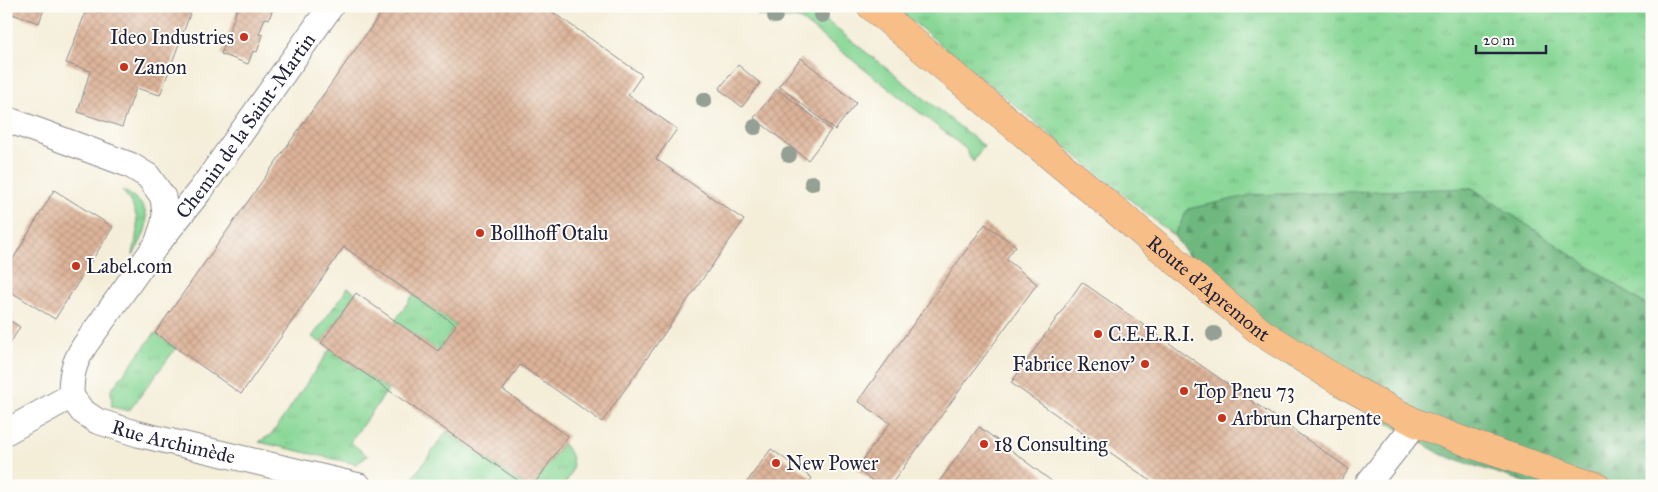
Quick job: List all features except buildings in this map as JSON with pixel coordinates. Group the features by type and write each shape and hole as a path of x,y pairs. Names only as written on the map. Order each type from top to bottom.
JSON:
{"main road":[{"name":"Route d'Apremont","path":"870,6 1262,333 1349,388 1416,423 1477,446 1597,486"}],"street":[{"name":"Chemin de la Saint-Martin","path":"71,396 71,374 76,360 85,345 157,244 202,188 331,6"},
{"name":"Chemin de la Saint-Martin","path":"6,119 114,159 148,176 163,197 165,214 157,244"},
{"path":"6,432 71,396"},
{"name":"Rue Archimède","path":"71,396 82,411 97,421 148,436 359,486"},
{"path":"1366,486 1416,423"}],"green space":[{"path":"766,6 808,6 984,146 973,162 965,148 800,19 757,16"},
{"path":"894,6 1652,6 1652,309 1472,188 1188,209 1174,236"},
{"path":"1472,188 1652,309 1652,486 1536,486 1442,455 1251,342 1174,236 1188,209 1252,195"},
{"path":"122,190 140,203 147,218 143,235 133,255 137,228 136,214"},
{"path":"348,288 356,293 321,343 312,337"},
{"path":"413,295 456,325 438,351 395,321"},
{"path":"155,333 176,348 129,411 112,407 111,390"},
{"path":"330,349 388,390 350,442 368,456 356,464 259,442 272,434"},
{"path":"447,431 526,486 419,486 409,483"},
{"path":"563,443 570,454 573,464 570,475 563,486 533,486"}],"place":[{"name":"Ideo Industries","path":"244,37"},
{"name":"Zanon","path":"124,67"},
{"name":"Bollhoff Otalu","path":"480,233"},
{"name":"Label.com","path":"76,266"},
{"name":"C.E.E.R.I.","path":"1098,334"},
{"name":"Fabrice Renov'","path":"1145,364"},
{"name":"Top Pneu 73","path":"1184,391"},
{"name":"Arbrun Charpente","path":"1222,418"},
{"name":"18 Consulting","path":"984,444"},
{"name":"New Power","path":"776,463"}]}
